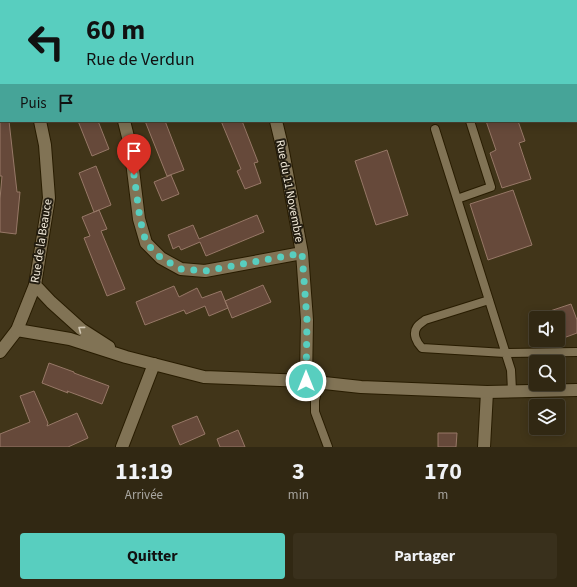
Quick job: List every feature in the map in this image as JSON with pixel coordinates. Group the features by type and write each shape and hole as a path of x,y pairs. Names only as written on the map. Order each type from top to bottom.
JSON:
{"street":[{"name":"Rue de la Beauce","path":"0,352 17,330 35,285 49,198 45,145 40,122"},
{"path":"124,122 130,145 140,219 146,243 161,258 181,269 205,271 302,253"},
{"name":"Rue du 11 Novembre","path":"276,122 302,253 307,320 306,381"},
{"path":"35,285 51,302 81,329 126,357"},
{"path":"17,330 70,339 126,357 204,377 306,381 361,387 487,392 577,390"},
{"path":"122,447 154,364"},
{"path":"484,447 487,392"}],"lane":[{"path":"457,199 491,187 470,122"},
{"path":"434,130 511,370 512,391"},
{"path":"489,300 425,320 417,327 415,336 418,344 422,348 505,353 577,352"},
{"path":"319,383 315,400 315,412 328,447"}],"building":[{"path":"0,122 9,122 17,192 20,192 16,234 0,232 2,176 0,176"},
{"path":"78,122 98,122 109,149 92,156"},
{"path":"145,122 165,122 184,170 167,176"},
{"path":"221,122 242,122 258,162 254,163 261,183 245,189 237,171 241,169"},
{"path":"486,122 518,122 525,141 519,143 531,179 502,188 490,153 496,150"},
{"path":"387,150 408,215 376,225 355,161"},
{"path":"96,166 111,205 94,212 79,173"},
{"path":"171,175 179,194 162,201 154,182"},
{"path":"513,190 532,245 488,260 470,204"},
{"path":"99,210 107,229 101,231 125,289 107,296 84,238 90,236 82,217"},
{"path":"257,215 264,232 206,256 200,242 181,250 179,246 173,249 168,235 193,225 199,239"},
{"path":"263,285 271,302 232,318 225,301"},
{"path":"174,286 179,297 197,288 202,298 221,291 228,308 209,316 205,306 186,314 184,310 145,325 136,302"},
{"path":"571,304 577,320 577,333 565,337 565,311 550,311"},
{"path":"49,363 109,386 102,404 42,383"},
{"path":"34,391 48,423 47,426 77,413 88,438 68,447 0,447 0,434 30,422 20,396"},
{"path":"197,416 205,434 180,445 172,426"},
{"path":"238,430 245,447 220,447 217,439"},
{"path":"438,433 457,433 456,447 438,447"}],"route":[{"path":"134,175 140,219 146,243 161,258 181,269 205,271 302,253 307,320 306,381"}]}
